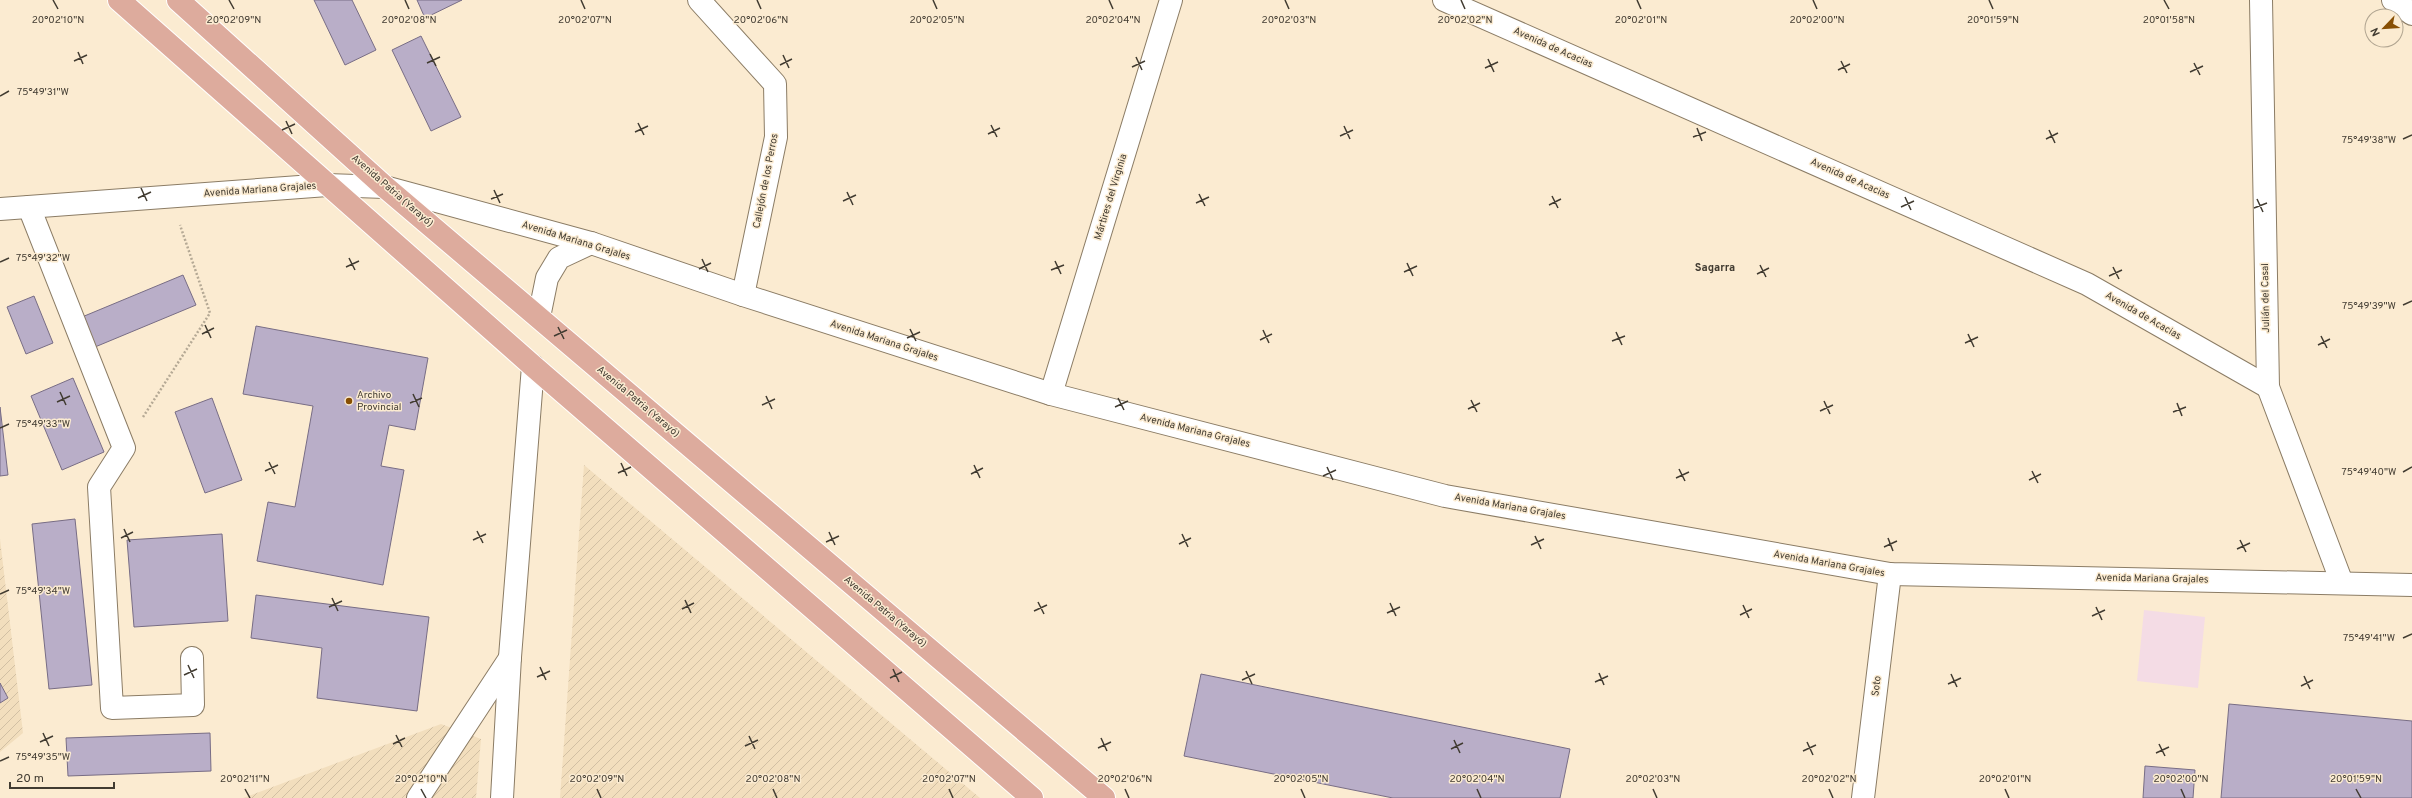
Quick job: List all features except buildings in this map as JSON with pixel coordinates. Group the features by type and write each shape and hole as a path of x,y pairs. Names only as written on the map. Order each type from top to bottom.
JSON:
{"main road":[{"path":"119,0 533,366 1032,798"},
{"name":"Avenida Patria (Yarayó)","path":"178,0 385,187 1104,798"}],"street":[{"name":"Callejón de los Perros","path":"699,0 775,84 776,137 743,295"},
{"name":"Mártires del Virginia","path":"1050,394 1171,0"},
{"name":"Avenida de Acacias","path":"1444,0 2087,284 2268,387"},
{"name":"Julián del Casal","path":"2261,0 2268,387 2342,583"},
{"path":"2393,0 2412,14"},
{"name":"Avenida Mariana Grajales","path":"0,209 327,185 385,187 590,243 743,295 1050,394 1445,496 1890,574 2412,585"},
{"path":"30,207 124,448 99,487 112,708 193,704 192,658"},
{"path":"539,317 547,278 559,258 590,243"},
{"path":"502,798 510,657 533,366"},
{"name":"Soto","path":"1863,798 1890,574"},
{"path":"418,798 510,657"}],"path":[{"path":"124,448 210,313 170,196"}],"shaded area":[{"path":"584,465 980,798 560,798"},
{"path":"0,539 23,733 0,752"},
{"path":"2144,610 2205,617 2198,688 2137,681"},
{"path":"441,724 481,739 476,798 243,798"}],"place":[{"name":"Archivo Provincial","path":"349,401"}],"district":[{"name":"Sagarra","path":"1715,268"}]}
